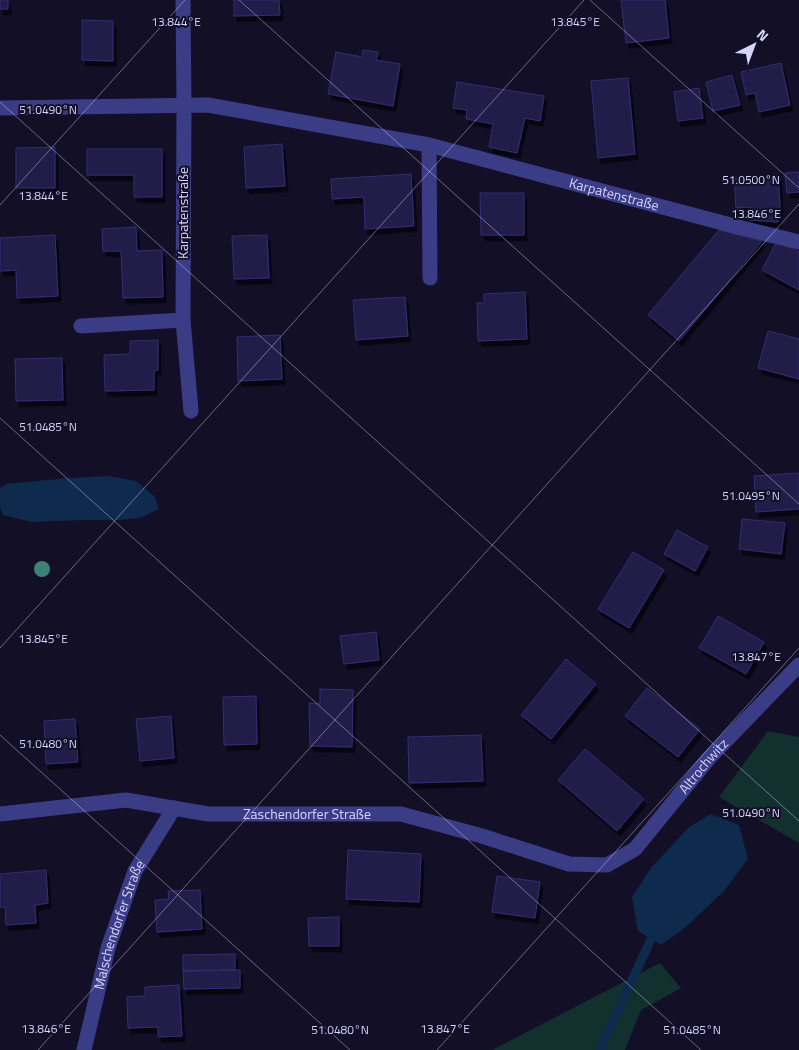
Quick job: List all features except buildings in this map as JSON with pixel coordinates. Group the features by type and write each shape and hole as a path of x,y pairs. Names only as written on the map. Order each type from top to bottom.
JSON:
{"street":[{"path":"183,0 184,105"},
{"name":"Karpatenstraße","path":"184,105 183,320 191,412"},
{"name":"Karpatenstraße","path":"0,108 208,105 429,145 799,242"},
{"path":"429,145 430,278"},
{"path":"81,326 183,320"},
{"name":"Altrochwitz","path":"607,865 635,849 709,758 799,665"},
{"name":"Zaschendorfer Straße","path":"0,814 126,800 208,814 401,814 482,836 569,864 607,865"},
{"name":"Malschendorfer Straße","path":"84,1050 108,948 135,871 174,808"}],"green space":[{"path":"768,731 799,737 799,843 719,797"},
{"path":"660,963 681,988 641,1010 625,1050 492,1050"}],"water":[{"path":"109,476 136,481 154,496 159,509 140,518 31,522 3,515 0,508 0,488 6,484"},
{"path":"711,814 739,825 748,859 724,891 686,927 661,945 638,931 632,897 651,868 689,827"}],"waterway":[{"path":"600,1050 651,939"}]}
